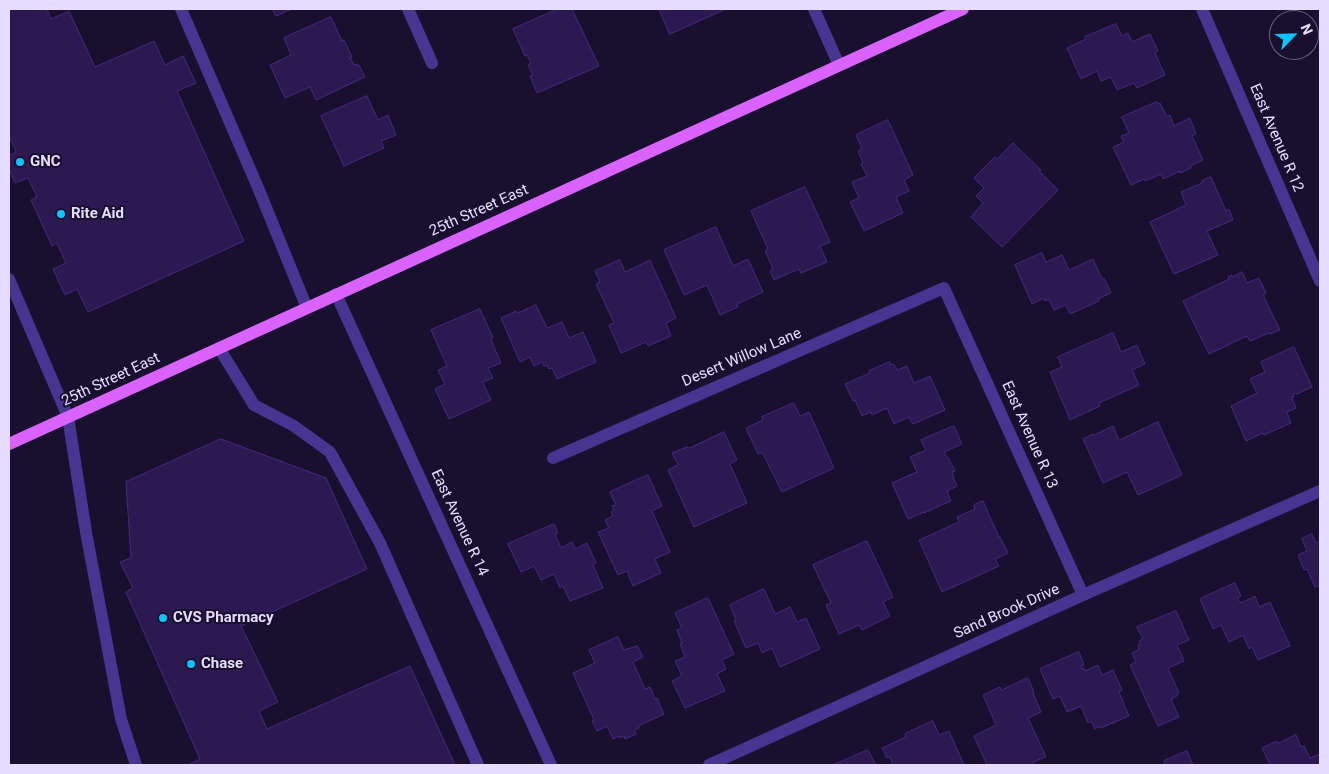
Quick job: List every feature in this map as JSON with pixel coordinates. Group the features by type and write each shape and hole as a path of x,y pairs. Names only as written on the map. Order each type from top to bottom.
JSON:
{"main road":[{"name":"25th Street East","path":"9,444 963,9"}],"street":[{"path":"181,9 259,190 306,308"},
{"path":"408,9 432,63"},
{"path":"814,9 839,65"},
{"name":"East Avenue R 12","path":"1202,9 1320,281"},
{"path":"9,279 14,305 68,417 86,532 121,719 136,765"},
{"name":"Desert Willow Lane","path":"553,458 944,288"},
{"name":"East Avenue R 13","path":"944,288 1084,595"},
{"name":"East Avenue R 14","path":"336,294 551,765"},
{"path":"219,348 254,405 294,426 330,452 380,543 478,765"},
{"name":"Sand Brook Drive","path":"709,765 1084,595 1320,492"}],"building":[{"path":"9,9 47,9 51,19 69,11 95,67 154,41 165,65 183,56 196,83 177,91 244,241 88,312 77,289 65,295 53,269 66,263 57,243 52,246 31,200 37,197 28,178 15,183 9,169 9,156 16,152 9,135"},
{"path":"273,9 292,9 276,16"},
{"path":"558,9 572,9 599,66 537,93 530,76 533,75 528,65 531,63 527,55 525,56 513,29"},
{"path":"659,9 726,9 670,34"},
{"path":"331,17 352,57 350,58 354,65 359,65 365,77 316,100 310,87 285,98 270,65 291,55 284,38"},
{"path":"1116,24 1122,36 1128,33 1132,42 1150,34 1158,51 1155,53 1165,75 1137,88 1134,83 1117,90 1111,77 1101,81 1097,71 1081,79 1067,48 1086,39 1085,37"},
{"path":"367,96 378,120 388,115 396,135 381,141 384,148 344,166 321,116"},
{"path":"1157,102 1158,104 1160,103 1167,117 1170,115 1174,126 1190,118 1196,134 1192,136 1203,160 1190,166 1191,168 1163,179 1161,174 1131,185 1113,147 1124,142 1121,136 1129,133 1122,117"},
{"path":"888,120 913,175 904,180 909,191 896,197 903,213 864,231 850,202 859,198 852,182 867,176 861,164 863,163 858,151 862,149 856,135"},
{"path":"1013,143 1041,170 1039,171 1058,190 1002,247 971,217 983,203 976,196 984,188 974,178 995,157 997,159"},
{"path":"1211,177 1226,211 1229,209 1233,220 1207,231 1218,255 1174,274 1150,222 1186,205 1181,192"},
{"path":"805,187 830,242 820,246 827,262 801,273 799,269 774,280 770,271 773,269 765,251 768,249 751,211"},
{"path":"716,227 733,266 748,259 763,292 737,304 738,307 720,315 707,285 684,295 664,250"},
{"path":"1042,253 1046,262 1062,255 1069,270 1093,259 1111,293 1098,299 1099,301 1070,314 1066,305 1054,310 1049,299 1045,301 1044,298 1032,304 1015,265"},
{"path":"620,260 625,272 650,260 676,318 666,323 671,336 648,346 646,342 621,353 609,325 614,323 596,284 600,282 595,271"},
{"path":"1242,272 1247,283 1259,278 1266,293 1263,295 1280,330 1250,341 1247,336 1209,354 1183,301 1229,279 1228,277 1232,275 1232,277"},
{"path":"536,305 547,328 562,322 569,338 583,332 596,362 557,379 552,368 549,369 547,365 544,366 542,362 534,366 530,357 520,362 501,318"},
{"path":"480,309 493,338 491,340 501,363 488,368 493,378 483,382 491,400 449,419 435,389 445,384 438,370 447,366 431,330"},
{"path":"1113,333 1121,352 1137,345 1145,364 1132,370 1139,385 1099,403 1100,406 1070,420 1050,372 1062,367 1058,357"},
{"path":"1294,347 1312,387 1293,394 1294,397 1292,398 1296,408 1287,412 1291,423 1246,441 1231,406 1257,393 1250,379 1265,372 1261,362"},
{"path":"890,362 891,365 894,364 897,370 907,366 914,383 930,376 945,410 913,424 909,417 894,424 887,408 872,415 871,412 862,416 845,384"},
{"path":"794,403 800,416 809,412 834,468 782,492 762,452 758,454 746,428 763,420 762,417"},
{"path":"1158,422 1182,475 1138,495 1127,472 1103,483 1083,439 1113,426 1119,440"},
{"path":"954,426 962,444 944,452 955,471 952,472 957,486 947,491 951,501 908,519 892,483 917,472 910,457 926,450 921,440"},
{"path":"724,432 737,460 730,464 747,503 694,527 668,470 678,465 672,453 687,447 689,448"},
{"path":"221,439 326,478 367,569 241,626 278,702 259,711 267,729 410,666 455,765 188,765 200,759 126,592 133,588 120,562 131,558 126,482"},
{"path":"648,475 662,506 652,511 670,552 655,559 661,573 633,586 627,571 618,575 598,532 609,528 605,520 613,516 611,512 614,510 612,506 616,505 610,492"},
{"path":"983,501 1008,553 995,559 999,566 942,592 919,540 959,522 957,517 975,509 974,505"},
{"path":"554,524 558,533 555,534 561,548 572,542 575,549 587,543 596,563 593,565 603,588 570,601 563,586 560,588 554,574 541,580 534,566 521,572 508,544"},
{"path":"1312,534 1316,543 1320,541 1320,587 1315,587 1307,569 1304,570 1298,555 1307,551 1302,539"},
{"path":"867,541 893,597 883,602 890,616 862,630 859,625 839,634 826,605 831,603 813,565"},
{"path":"1235,583 1241,596 1237,598 1241,603 1255,596 1259,607 1270,602 1290,646 1258,660 1252,647 1249,649 1243,635 1229,642 1221,625 1213,629 1200,599"},
{"path":"764,589 775,614 790,607 797,622 806,618 820,649 780,667 772,648 762,653 758,643 746,648 734,621 736,620 730,605"},
{"path":"708,598 734,654 722,660 726,669 717,674 725,691 685,708 672,681 682,676 675,661 685,657 677,630 682,628 675,613"},
{"path":"1176,611 1189,640 1177,645 1184,661 1168,668 1179,693 1171,699 1179,717 1158,726 1130,665 1136,662 1132,653 1139,649 1138,645 1141,644 1139,641 1143,639 1137,627"},
{"path":"618,637 624,650 637,646 643,657 633,662 645,689 650,687 664,714 638,726 639,728 634,730 636,734 625,739 624,736 620,738 619,736 613,739 607,726 597,731 573,673 595,663 589,650"},
{"path":"1079,652 1084,665 1081,666 1085,671 1098,665 1102,675 1113,670 1122,690 1119,692 1129,716 1095,729 1091,721 1088,723 1081,706 1067,712 1060,696 1053,699 1040,669"},
{"path":"1028,678 1041,712 1028,718 1046,757 1033,762 1035,765 987,765 974,736 996,725 983,695 1000,687 1001,690"},
{"path":"933,721 939,735 949,731 964,765 893,765 890,757 887,758 882,748 906,737 905,734"},
{"path":"1296,735 1301,747 1304,746 1310,758 1320,754 1320,765 1270,765 1262,748"},
{"path":"868,750 876,765 833,765"},
{"path":"1187,751 1193,765 1165,765 1164,761"}],"place":[{"name":"GNC","path":"20,162"},
{"name":"Rite Aid","path":"61,214"},
{"name":"CVS Pharmacy","path":"163,618"},
{"name":"Chase","path":"191,664"}]}
